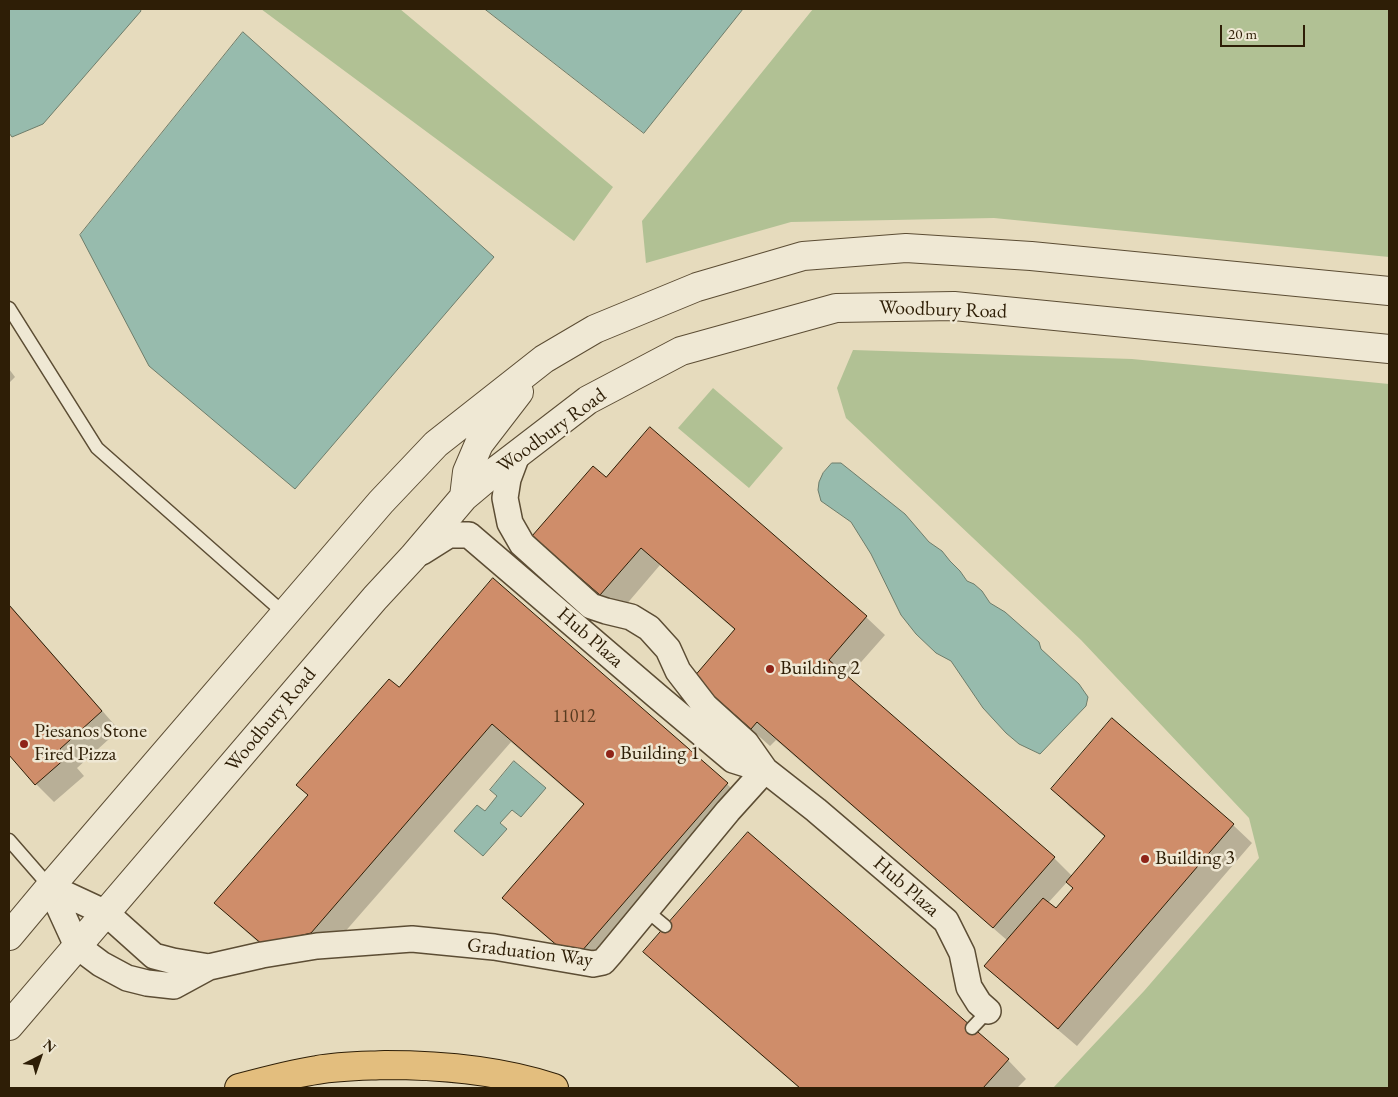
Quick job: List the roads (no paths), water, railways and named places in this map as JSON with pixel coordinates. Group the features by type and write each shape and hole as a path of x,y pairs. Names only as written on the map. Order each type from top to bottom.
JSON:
{"highway":[{"path":"239,1088 318,1070 407,1065 449,1067 497,1073 554,1088"}],"street":[{"path":"9,936 381,502 436,444 544,359 595,329 697,287 803,256 906,248 1031,256 1389,291"},
{"name":"Woodbury Road","path":"9,1026 375,598 464,497 588,400 682,350 836,308 954,306 1389,349"},
{"path":"413,557 450,535 469,535 464,497 467,472 480,444 544,359"},
{"name":"Hub Plaza","path":"517,455 508,479 505,498 510,523 522,544 591,606 631,617 649,628 668,649 678,671 705,706 746,743 765,770 816,810 946,922 962,953 969,987 979,1003 980,1019"},
{"name":"Hub Plaza","path":"469,535 733,760 765,770"},
{"path":"590,638 613,613"},
{"path":"656,696 678,671"},
{"name":"Graduation Way","path":"77,946 101,964 127,978 147,983 174,986 208,967 262,955 318,946 412,939 494,947 593,964 603,962 656,919 728,812 765,770"},
{"path":"50,886 77,946"},
{"name":"Graduation Way","path":"50,886 106,913 154,956 208,967"},
{"path":"147,983 154,956"}],"lane":[{"path":"9,308 97,448 284,614"},
{"path":"9,840 50,886"}],"place":[{"name":"Building 2","path":"770,669"},
{"name":"Piesanos Stone Fired Pizza","path":"24,744"},
{"name":"Building 1","path":"610,754"},
{"name":"Building 3","path":"1145,859"}]}
